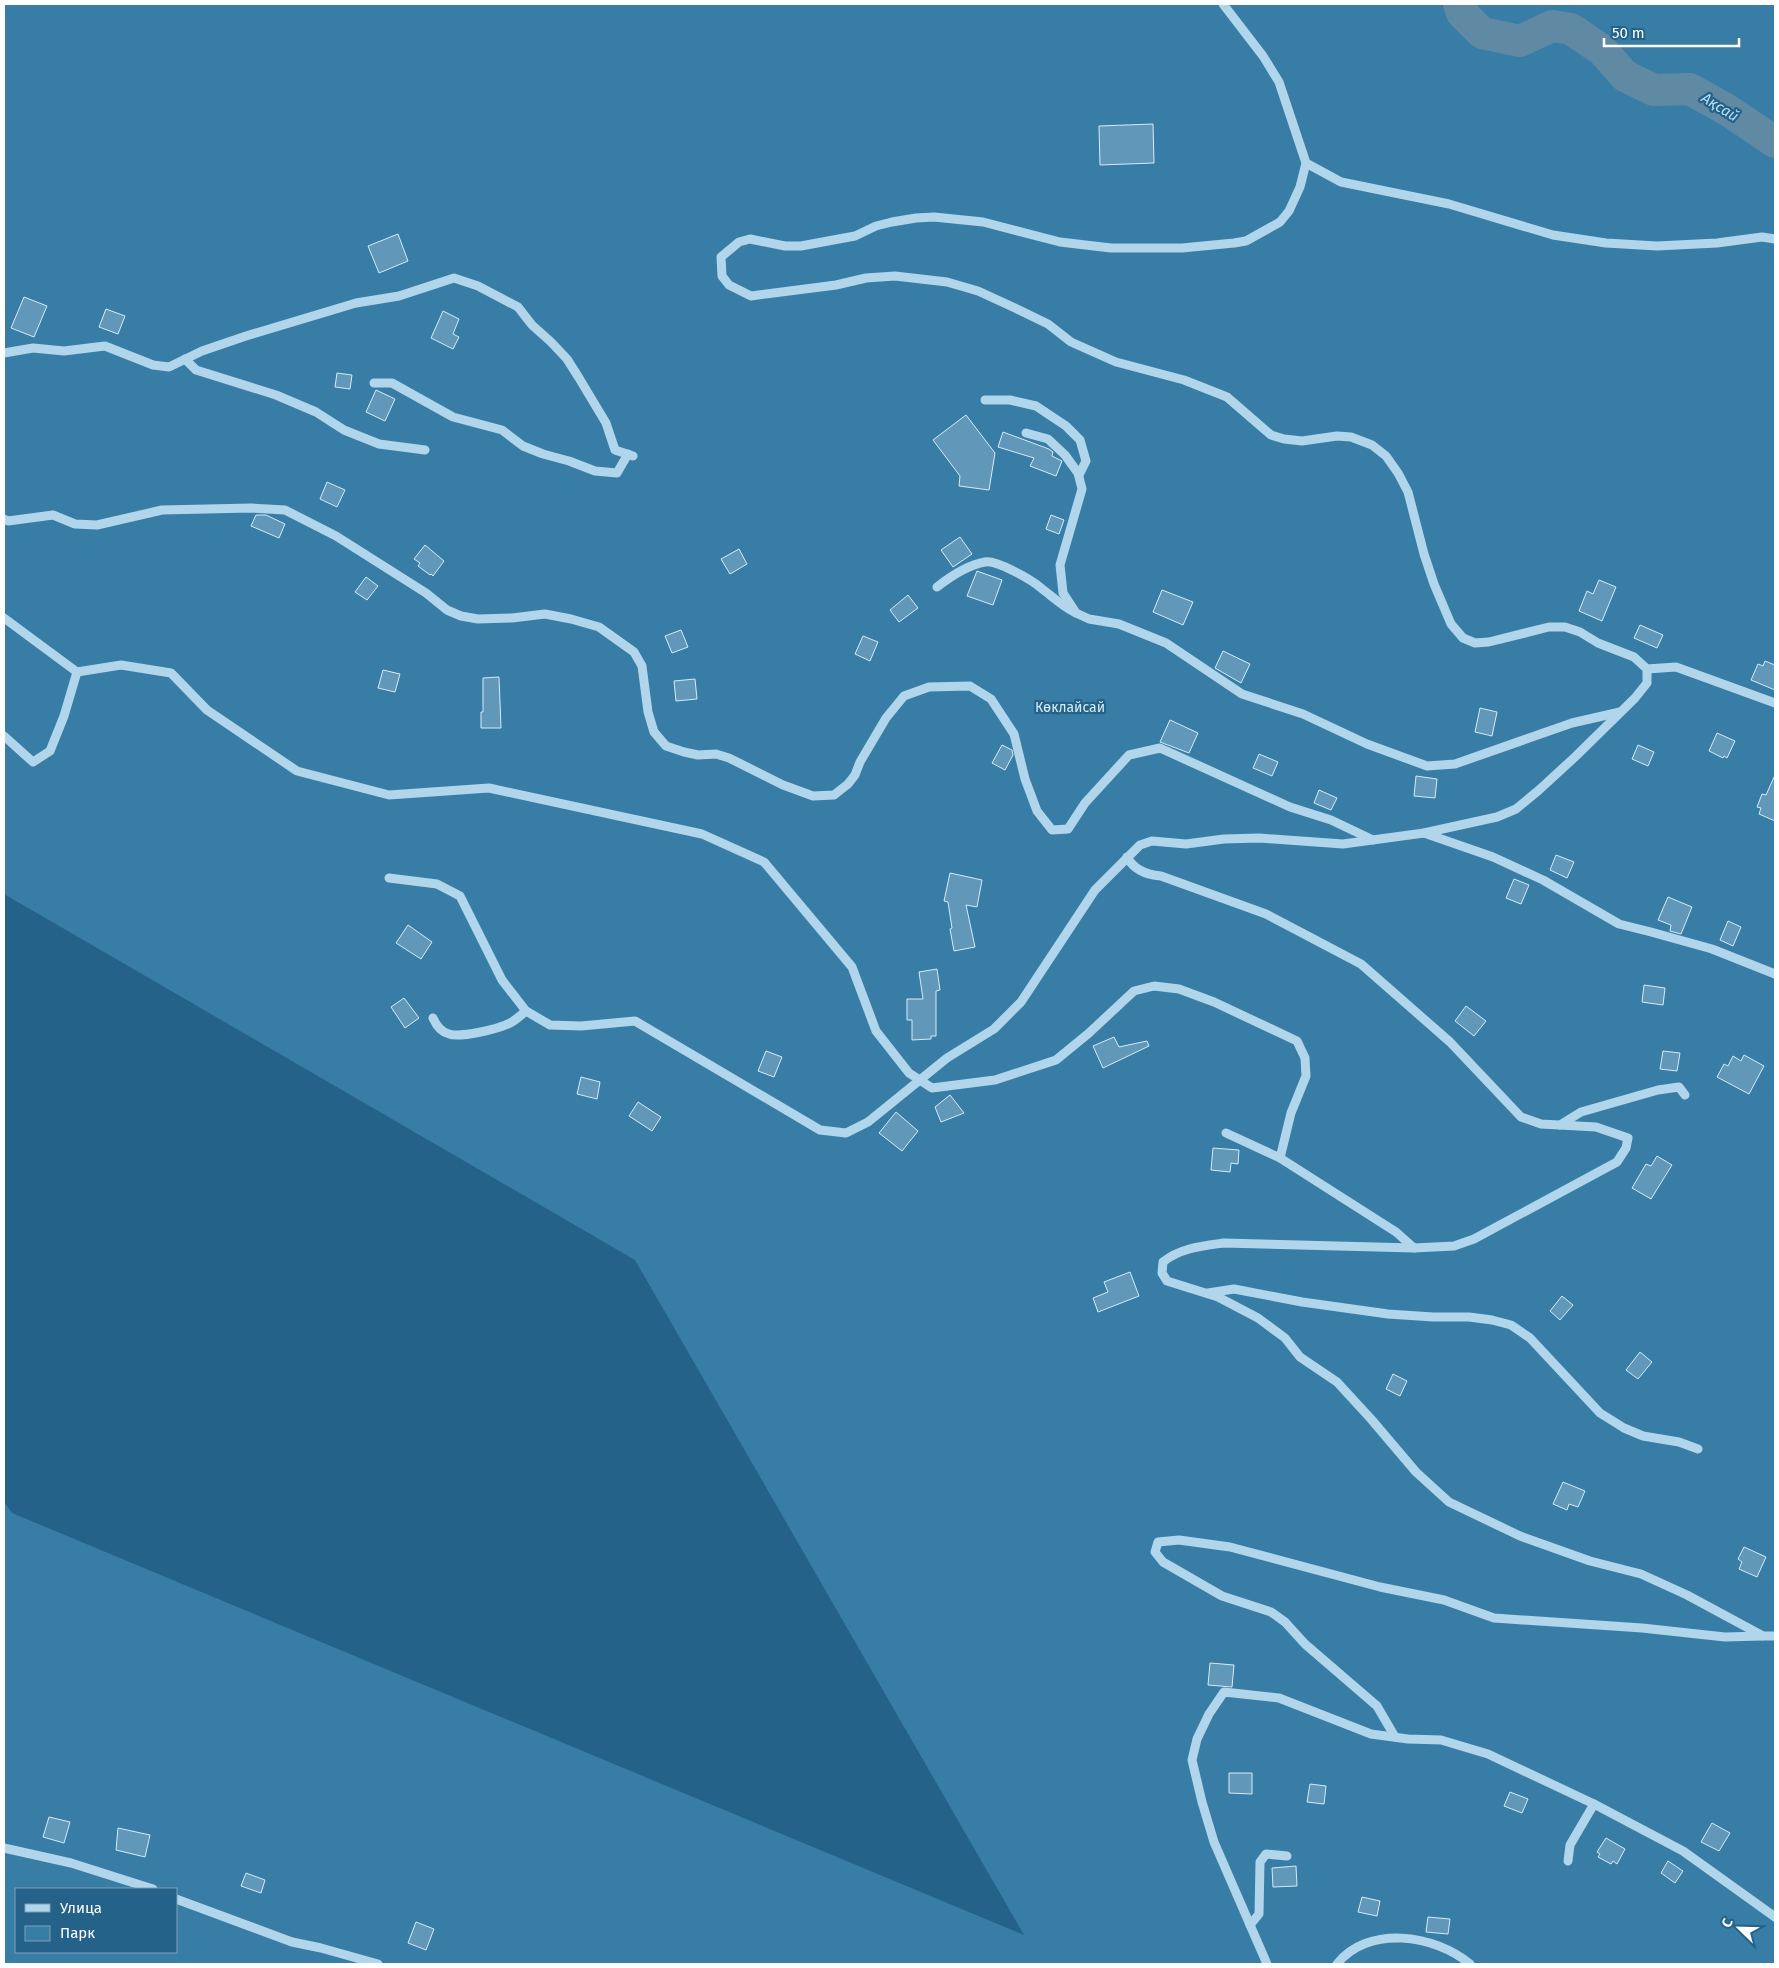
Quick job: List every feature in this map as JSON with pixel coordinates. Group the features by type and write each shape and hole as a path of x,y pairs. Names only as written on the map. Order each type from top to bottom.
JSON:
{"street":[{"path":"389,878 437,884 460,896 502,980 526,1011 550,1025 581,1026 635,1021 820,1130 846,1133 868,1122 947,1058 994,1029 1020,1002 1095,890 1140,845 1152,841 1186,844 1259,838 1343,844 1424,833 1497,817 1516,809 1576,756 1635,698 1647,684 1646,669 1634,657 1598,643 1580,632 1565,627 1549,627 1489,642 1475,643 1463,638 1452,624 1434,584 1408,492 1386,456 1372,445 1351,437 1337,436 1302,441 1270,435 1227,397 1197,384 1116,362 1071,342 1048,324 1024,312 978,291 947,282 896,276 866,278 836,285 751,296 729,285 722,276 721,257 738,242 750,240 785,246 801,246 855,236 876,226 916,218 934,217 983,222 1060,242 1111,248 1182,248 1246,241 1280,222 1290,211 1300,187 1306,163 1279,82 1263,56 1223,4"},
{"path":"1306,163 1340,182 1449,204 1553,235 1606,243 1657,246 1717,243 1762,237 1775,239"},
{"path":"4,353 32,348 64,351 105,346 153,365 169,367 202,350 356,303 399,296 454,278 486,290 518,307 532,325 567,359 606,423 615,450 630,455 617,474 595,471 523,446 502,430 453,417 392,383 374,383"},
{"path":"185,359 196,370 276,395 316,412 344,430 378,444 425,450"},
{"path":"985,400 1010,400 1036,406 1066,426 1080,440 1086,461 1079,476"},
{"path":"1026,433 1048,439 1065,455 1079,476 1082,489 1060,565 1063,593 1076,613"},
{"path":"4,519 8,521 53,515 75,524 97,525 162,510 251,508 285,510 336,536 447,610 461,616 478,619 512,618 545,614 599,627 634,652 642,666 648,712 654,732 666,746 684,752 716,754 729,758 783,786 814,796 834,795 848,784 855,775 860,762 886,718 904,696 929,687 970,686 991,699 1014,734 1025,779 1037,811 1052,830 1068,829 1085,803 1130,755 1160,748 1290,806 1331,820 1373,840"},
{"path":"937,587 954,574 986,562 1014,571 1039,586 1063,606 1076,613 1089,619 1119,624 1166,643 1242,694 1303,714 1367,744 1427,766 1455,764 1572,723 1620,712"},
{"path":"4,618 77,672 121,665 171,673 207,710 297,771 389,795 489,788 702,834 764,862 852,967 876,1031 909,1072 932,1088 962,1086 995,1080 1056,1060 1089,1033 1134,991 1154,986 1179,988 1214,1002 1297,1040 1305,1058 1306,1076 1291,1113 1280,1158"},
{"path":"1646,669 1676,667 1775,703"},
{"path":"4,736 33,762 50,751 64,716 77,672"},
{"path":"1424,833 1493,858 1543,880 1619,924 1712,949 1775,974"},
{"path":"1126,858 1130,864 1147,875 1161,876 1266,914 1361,964 1450,1042 1521,1117 1542,1124 1596,1127 1628,1138 1626,1148 1617,1162 1474,1239 1454,1246 1414,1248 1224,1244 1173,1254 1163,1262 1162,1273 1167,1281 1218,1297 1258,1318 1285,1338 1300,1357 1337,1382 1416,1472 1449,1502 1520,1536 1590,1561 1641,1574 1686,1595 1763,1636"},
{"path":"433,1018 437,1027 449,1034 468,1034 490,1030 510,1023 526,1011"},
{"path":"1559,1125 1581,1112 1658,1090 1679,1087 1685,1095"},
{"path":"1226,1133 1280,1158 1396,1232 1414,1248"},
{"path":"1205,1294 1234,1289 1302,1302 1388,1314 1469,1317 1511,1325 1530,1338 1600,1413 1624,1428 1643,1436 1679,1442 1698,1449"},
{"path":"1395,1737 1377,1706 1304,1644 1285,1622 1271,1612 1222,1596 1177,1571 1164,1562 1155,1552 1158,1542 1179,1540 1230,1547 1380,1586 1444,1600 1494,1618 1642,1628 1725,1637 1775,1636"},
{"path":"1266,1964 1214,1842 1192,1760 1197,1739 1209,1714 1224,1692 1279,1698 1372,1734 1441,1740 1488,1754 1594,1804 1683,1852 1775,1917"},
{"path":"1568,1861 1570,1845 1594,1804"},
{"path":"4,1848 71,1862 150,1888"},
{"path":"1250,1925 1259,1914 1260,1862 1266,1854 1287,1856"},
{"path":"178,1900 292,1942 378,1964"},
{"path":"1337,1964 1345,1954 1364,1943 1395,1937 1428,1943 1448,1950 1470,1964"}],"green space":[{"name":"Көклайсай","path":"4,4 1775,4 1775,1964 4,1964 4,1502 12,1513 1024,1935 635,1260 4,894"}],"building":[{"path":"1153,124 1154,163 1100,165 1099,126"},
{"path":"398,234 408,261 379,273 368,246"},
{"path":"24,297 47,306 34,337 11,328"},
{"path":"106,309 125,316 118,334 99,327"},
{"path":"443,311 459,319 453,334 459,337 453,349 431,338"},
{"path":"337,373 352,375 350,389 335,387"},
{"path":"376,390 395,399 385,421 366,412"},
{"path":"966,415 995,453 989,490 959,486 960,476 933,440"},
{"path":"1003,432 1053,452 1052,456 1062,461 1056,476 1030,466 1034,458 998,447"},
{"path":"327,482 345,490 337,507 320,499"},
{"path":"256,515 266,515 285,524 279,538 251,526"},
{"path":"1051,515 1064,520 1059,534 1046,529"},
{"path":"960,537 972,554 953,567 941,550"},
{"path":"425,545 444,561 433,576 418,566 420,563 414,559"},
{"path":"739,549 747,564 730,574 721,559"},
{"path":"977,571 1002,580 993,605 967,596"},
{"path":"366,577 378,586 367,600 355,592"},
{"path":"1599,580 1616,587 1602,621 1579,611 1587,591 1593,594"},
{"path":"1162,590 1193,602 1183,625 1153,612"},
{"path":"908,595 918,608 899,622 890,610"},
{"path":"1640,625 1663,635 1657,648 1634,638"},
{"path":"681,630 688,647 672,653 665,636"},
{"path":"863,636 878,642 870,661 855,654"},
{"path":"1223,651 1250,664 1241,683 1215,668"},
{"path":"1765,661 1775,665 1775,690 1751,680 1758,664 1763,666"},
{"path":"383,670 400,674 395,692 378,688"},
{"path":"499,677 501,728 481,728 483,678"},
{"path":"695,679 697,699 676,701 674,681"},
{"path":"1480,708 1497,712 1492,736 1475,732"},
{"path":"1170,720 1198,733 1189,753 1160,742"},
{"path":"1717,733 1735,741 1727,758 1709,751"},
{"path":"1002,745 1012,750 1013,755 1005,770 992,763"},
{"path":"1638,745 1654,752 1648,766 1632,759"},
{"path":"1259,754 1278,762 1272,776 1253,768"},
{"path":"1775,775 1775,821 1759,814 1761,808 1757,807 1762,794 1766,795"},
{"path":"1416,776 1437,779 1435,798 1414,796"},
{"path":"1319,790 1337,798 1331,810 1314,803"},
{"path":"1556,855 1574,862 1567,878 1550,870"},
{"path":"950,873 982,880 977,907 966,905 975,947 954,951 948,902 944,901"},
{"path":"1514,879 1529,885 1521,904 1506,898"},
{"path":"1668,897 1692,907 1681,934 1670,931 1671,925 1658,920"},
{"path":"1728,921 1741,927 1733,946 1720,940"},
{"path":"408,925 432,942 421,959 396,943"},
{"path":"937,969 940,990 936,991 936,1036 931,1036 931,1039 912,1040 912,1020 907,1020 907,999 923,999 919,972"},
{"path":"1644,985 1665,988 1663,1005 1642,1002"},
{"path":"404,998 419,1018 405,1028 391,1007"},
{"path":"1466,1006 1486,1021 1474,1036 1455,1021"},
{"path":"1114,1037 1119,1047 1147,1041 1149,1046 1103,1068 1093,1046"},
{"path":"766,1051 782,1057 774,1077 758,1071"},
{"path":"1663,1051 1680,1053 1677,1071 1660,1069"},
{"path":"1744,1055 1764,1066 1749,1094 1717,1077 1724,1064 1728,1066 1733,1056 1741,1061"},
{"path":"581,1077 600,1082 597,1099 577,1094"},
{"path":"950,1095 964,1113 941,1122 935,1107"},
{"path":"638,1102 661,1117 652,1131 629,1116"},
{"path":"896,1112 918,1131 902,1151 879,1133"},
{"path":"1213,1148 1239,1150 1238,1164 1231,1163 1230,1172 1211,1170"},
{"path":"1657,1156 1672,1165 1651,1199 1632,1188 1646,1164 1651,1166"},
{"path":"1130,1272 1139,1296 1098,1312 1093,1298 1108,1292 1104,1282"},
{"path":"1562,1296 1573,1305 1560,1320 1550,1311"},
{"path":"1640,1352 1652,1362 1638,1379 1626,1370"},
{"path":"1393,1374 1407,1381 1400,1396 1386,1389"},
{"path":"1563,1482 1585,1491 1578,1507 1569,1504 1567,1510 1553,1504"},
{"path":"1744,1547 1766,1557 1757,1577 1739,1569 1742,1562 1738,1559"},
{"path":"1210,1663 1234,1665 1232,1687 1208,1685"},
{"path":"1229,1773 1252,1773 1252,1794 1229,1793"},
{"path":"1310,1784 1326,1786 1324,1804 1307,1802"},
{"path":"1510,1792 1528,1799 1522,1813 1504,1806"},
{"path":"49,1817 70,1822 64,1843 43,1837"},
{"path":"1712,1823 1730,1833 1719,1851 1701,1842"},
{"path":"118,1828 150,1835 145,1857 116,1850"},
{"path":"1606,1838 1625,1849 1617,1864 1613,1861 1611,1864 1598,1857 1600,1854 1597,1852"},
{"path":"1668,1861 1683,1871 1675,1883 1661,1873"},
{"path":"1296,1866 1297,1886 1273,1887 1272,1868"},
{"path":"246,1873 265,1880 261,1893 241,1886"},
{"path":"1362,1897 1380,1901 1377,1916 1358,1912"},
{"path":"1428,1917 1450,1919 1448,1934 1426,1932"},
{"path":"416,1922 434,1929 426,1950 408,1943"}],"waterway":[{"name":"Ақсай","path":"1459,4 1462,13 1482,33 1520,41 1552,26 1571,29 1602,50 1625,76 1654,90 1690,89 1729,111 1775,142"}]}
